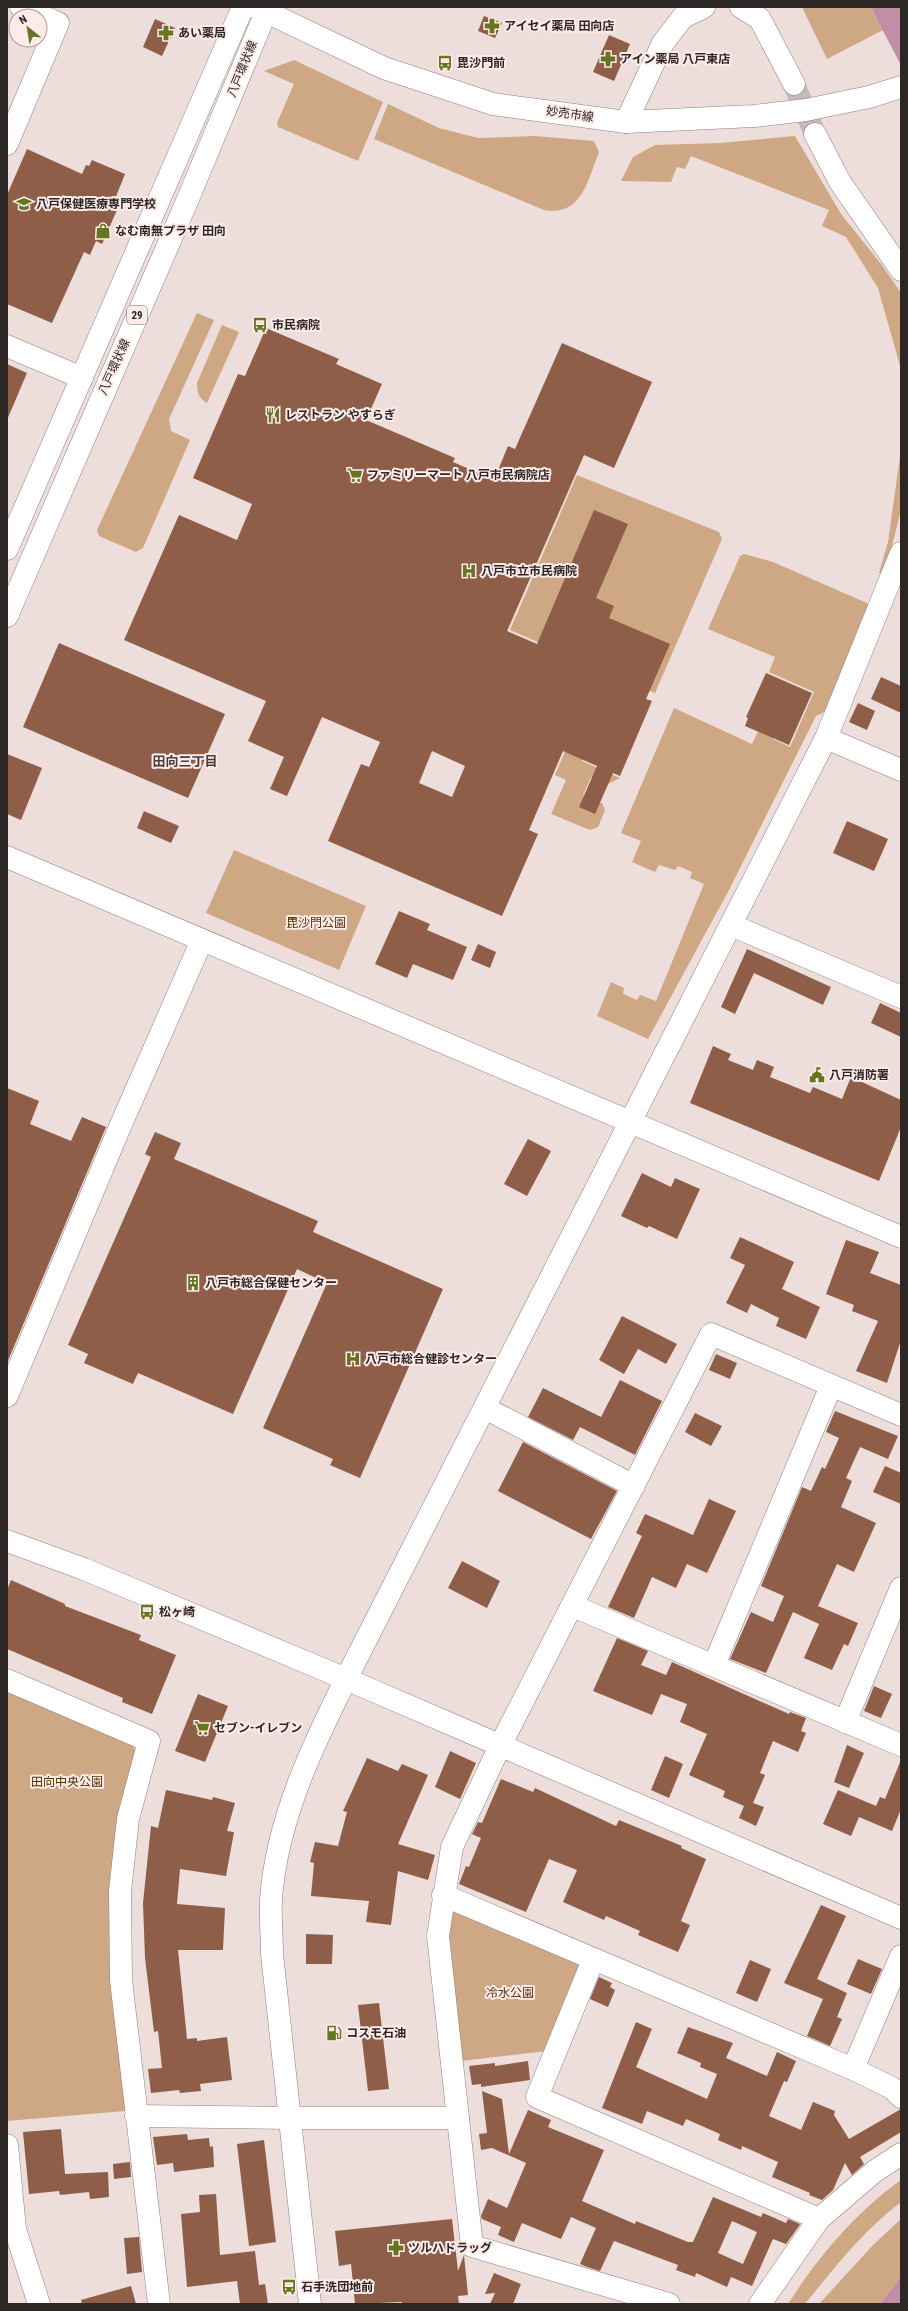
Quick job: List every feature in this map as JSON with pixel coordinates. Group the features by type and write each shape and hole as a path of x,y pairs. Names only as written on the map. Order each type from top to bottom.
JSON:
{"street":[{"path":"7,144 58,23 21,7"},
{"name":"八戸環状線","path":"7,549 243,7"},
{"path":"626,122 676,12 704,7"},
{"path":"741,7 760,20 794,84"},
{"name":"八戸環状線","path":"7,616 185,206 263,9"},
{"name":"妙売市線","path":"263,9 384,68 492,104 626,122 754,116 806,110 869,97 901,87"},
{"path":"815,134 840,182 901,270"},
{"path":"7,346 82,378"},
{"path":"310,2304 272,1954 271,1899 280,1848 293,1794 317,1738 346,1679 486,1408 826,738 901,552"},
{"path":"826,738 901,770"},
{"path":"7,857 901,1237"},
{"path":"731,925 901,997"},
{"path":"7,1396 116,1136 202,940"},
{"path":"669,2304 472,2246 438,1936 443,1895 452,1847 500,1746 711,1334 831,1386 900,1411"},
{"path":"714,1665 831,1386"},
{"path":"486,1408 634,1486"},
{"path":"7,1541 84,1569 346,1679 901,1918"},
{"path":"844,1722 901,1588"},
{"path":"573,1606 901,1746"},
{"path":"7,1680 149,1741 128,1819 120,1891 121,1980 159,2304"},
{"path":"443,1895 593,1960 853,2069 892,2088 901,2097"},
{"path":"853,2069 901,1956"},
{"path":"593,1960 536,2097 819,2219"},
{"path":"136,2116 458,2118"},
{"path":"7,2144 15,2229 39,2304"},
{"path":"760,2304 819,2219 875,2171 901,2154"}],"green space":[{"path":"802,7 870,7 883,30 827,59"},
{"path":"294,60 383,102 358,161 278,127 277,123 294,84 264,71"},
{"path":"388,104 439,128 478,138 535,136 594,141 599,152 587,184 582,194 575,202 567,208 557,211 544,210 374,139"},
{"path":"795,136 841,214 881,264 901,293 901,369 878,288 846,237 822,226 829,210 691,156 685,169 677,167 671,182 621,181 633,157 655,145 720,143"},
{"path":"197,313 214,320 169,419 171,431 190,440 143,548 136,552 99,536 97,530"},
{"path":"222,325 239,332 207,403 199,394 197,383"},
{"path":"901,449 901,510 885,574 879,573 888,542"},
{"path":"577,475 719,532 722,539 655,693 510,630"},
{"path":"744,554 773,562 867,603 869,608 824,712 816,716 729,890 648,1039 597,1016 611,982 624,988 623,994 637,1000 640,995 656,1001 704,884 690,878 692,872 678,866 675,870 659,865 655,872 632,862 641,841 621,833 674,708 752,744 761,725 775,732 773,739 790,747 814,692 769,672 775,657 708,629 740,556"},
{"path":"596,679 614,687 582,761 620,778 608,784 591,777 583,795 602,803 605,810 598,827 590,830 551,814 566,780 555,775"},
{"name":"毘沙門公園","path":"234,850 366,906 339,970 206,913"},
{"name":"田向中央公園","path":"7,1691 132,1745 137,1753 111,1880 111,1964 125,2111 7,2121"},
{"name":"冷水公園","path":"458,1909 576,1959 580,1969 547,2051 461,2061 446,1928 449,1915"},
{"path":"901,2180 901,2202 862,2237 838,2263 805,2304 788,2304 812,2269 838,2237 868,2207"},
{"path":"901,2219 901,2276 880,2304 819,2304 873,2245"}],"shaded area":[{"path":"870,7 901,7 901,65 872,10"},
{"path":"901,2276 901,2304 880,2304"}],"building":[{"path":"484,16 502,23 495,38 478,31"},
{"path":"155,19 175,28 162,56 143,47"},
{"path":"609,35 630,44 614,81 593,72"},
{"path":"27,149 82,174 86,165 89,166 92,160 125,174 115,199 121,201 102,244 96,241 90,255 84,252 52,323 7,304 7,195"},
{"name":"八戸市立市民病院","path":"266,328 339,359 336,364 382,384 366,420 455,458 453,462 494,480 508,446 515,449 562,343 652,382 614,468 584,455 507,631 537,644 594,510 628,524 596,598 614,606 609,618 670,644 646,699 652,701 620,776 613,773 595,814 579,807 597,766 563,751 529,830 538,834 502,916 328,841 361,764 369,767 380,742 322,717 287,796 270,789 284,757 248,741 266,701 124,640 179,515 237,540 252,504 193,478 238,374 245,376","holes":["432,751 465,766 452,797 419,783"]},
{"path":"7,364 27,373 7,420"},
{"path":"59,643 225,714 188,798 23,727"},
{"path":"766,673 812,693 789,745 745,726 748,718 746,717"},
{"path":"881,677 901,686 901,713 871,699"},
{"path":"858,703 875,711 867,730 849,722"},
{"path":"7,754 42,768 21,820 7,814"},
{"path":"144,811 179,826 171,843 137,828"},
{"path":"847,821 888,839 874,871 833,853"},
{"path":"399,911 430,924 427,930 467,947 453,980 413,964 407,978 375,964"},
{"path":"478,944 496,952 490,968 471,960"},
{"path":"747,949 831,987 823,1005 754,973 735,1014 721,1007"},
{"path":"880,1003 901,1013 901,1037 871,1023"},
{"path":"713,1046 731,1054 728,1060 753,1070 757,1060 774,1067 770,1077 810,1093 813,1087 842,1099 851,1077 901,1100 901,1127 879,1181 690,1103"},
{"path":"7,1088 39,1101 30,1124 71,1141 82,1117 106,1127 7,1363"},
{"name":"八戸市総合保健センター","path":"155,1132 181,1143 174,1159 318,1221 313,1232 443,1289 360,1478 330,1465 333,1459 263,1428 327,1283 297,1269 233,1414 138,1373 133,1384 84,1363 88,1354 68,1345 151,1157 145,1154"},
{"path":"528,1139 551,1151 527,1196 504,1184"},
{"path":"642,1173 671,1187 675,1178 700,1189 677,1239 649,1226 647,1228 621,1216"},
{"path":"740,1237 794,1262 782,1289 820,1307 806,1339 776,1326 779,1318 751,1304 747,1313 726,1303 745,1265 730,1258"},
{"path":"846,1240 879,1252 870,1273 901,1285 901,1340 887,1383 856,1371 878,1321 852,1311 854,1305 826,1294"},
{"path":"622,1316 677,1344 666,1364 638,1349 624,1374 599,1360"},
{"path":"716,1354 737,1363 730,1379 709,1370"},
{"path":"620,1380 662,1401 635,1455 580,1427 573,1440 528,1417 543,1388 601,1417"},
{"path":"835,1411 898,1436 888,1459 860,1447 846,1478 852,1481 841,1507 876,1523 854,1572 837,1564 818,1606 858,1623 848,1646 844,1644 832,1670 804,1658 819,1624 793,1612 766,1673 730,1659 751,1612 773,1622 784,1596 761,1586 802,1487 811,1491 822,1467 825,1469 839,1438 826,1432"},
{"path":"695,1413 722,1426 711,1446 685,1432"},
{"path":"523,1442 617,1491 591,1539 498,1491"},
{"path":"885,1466 901,1473 901,1504 873,1492"},
{"path":"709,1499 736,1511 707,1573 687,1564 676,1588 652,1577 634,1618 608,1607 642,1536 636,1533 645,1514 693,1535"},
{"path":"462,1561 500,1581 487,1608 448,1588"},
{"path":"11,1580 65,1604 65,1606 141,1635 139,1640 176,1655 152,1714 122,1702 123,1698 7,1649 7,1590"},
{"path":"617,1638 648,1651 641,1665 666,1675 672,1662 789,1714 790,1712 806,1718 801,1731 806,1733 798,1752 773,1741 760,1773 765,1775 753,1803 764,1807 756,1826 739,1818 744,1806 723,1797 725,1791 689,1775 707,1734 680,1722 687,1704 661,1694 652,1715 593,1691"},
{"path":"874,1686 892,1694 881,1718 864,1711"},
{"name":"セブン-イレブン","path":"198,1694 228,1706 205,1762 175,1751"},
{"path":"847,1745 864,1753 849,1788 834,1782"},
{"path":"450,1751 476,1763 460,1799 435,1787"},
{"path":"665,1756 683,1764 669,1798 651,1790"},
{"path":"367,1758 398,1771 402,1764 428,1775 398,1844 435,1855 428,1880 398,1871 391,1925 366,1922 369,1901 311,1896 314,1863 310,1862 315,1842 338,1846 347,1812 343,1811"},
{"path":"901,1760 901,1809 892,1831 859,1817 851,1836 823,1824 838,1790 876,1806 880,1797 885,1799"},
{"path":"501,1779 533,1792 535,1788 616,1826 619,1820 682,1846 681,1848 706,1859 681,1921 690,1925 678,1952 638,1935 640,1931 606,1916 604,1920 563,1902 577,1870 549,1859 526,1912 459,1884 466,1866 469,1867 481,1838 472,1834 478,1822 482,1823"},
{"path":"166,1790 212,1800 213,1797 235,1803 227,1831 234,1832 226,1876 180,1869 177,1904 225,1908 223,1950 178,1950 187,2039 197,2038 197,2041 227,2037 232,2080 200,2084 201,2091 180,2093 179,2090 151,2093 148,2069 162,2068 158,2031 154,2032 145,1958 143,1903 151,1826 158,1828"},
{"path":"821,1905 846,1916 817,1979 847,1993 837,2017 842,2019 830,2046 807,2036 823,1999 784,1983"},
{"path":"306,1934 333,1935 332,1964 306,1964"},
{"path":"858,1959 882,1969 871,1994 847,1984"},
{"path":"750,1960 771,1969 757,2002 736,1993"},
{"path":"599,1977 612,1983 610,1987 615,1990 608,2007 590,1999"},
{"path":"379,2003 389,2089 368,2091 358,2005"},
{"path":"636,2022 652,2029 636,2067 707,2099 717,2074 700,2067 701,2063 677,2053 688,2027 733,2043 726,2058 767,2076 777,2052 796,2061 787,2082 784,2081 769,2116 801,2130 813,2102 835,2111 834,2115 849,2139 901,2109 901,2132 860,2157 864,2164 852,2175 845,2163 833,2190 822,2200 809,2195 810,2193 772,2177 778,2162 742,2146 741,2150 718,2140 720,2134 686,2119 683,2126 647,2111 642,2124 602,2108"},
{"path":"528,2061 530,2080 481,2087 481,2084 472,2085 469,2066 495,2063 495,2066"},
{"path":"482,2091 502,2099 509,2154 528,2110 551,2120 548,2127 604,2150 582,2201 635,2224 636,2221 688,2242 693,2242 713,2197 761,2217 763,2213 786,2223 788,2219 800,2224 786,2244 773,2239 752,2286 731,2277 727,2287 696,2273 695,2277 676,2270 678,2265 614,2241 600,2271 580,2264 596,2228 571,2217 561,2239 522,2223 514,2242 498,2235 501,2227 482,2219 481,2216 488,2199 507,2208 526,2163 492,2148 481,2150 479,2134 487,2133","holes":["732,2221 757,2232 743,2264 718,2253"]},
{"path":"61,2129 65,2174 108,2172 109,2197 90,2199 89,2192 60,2195 59,2191 29,2194 23,2132"},
{"path":"187,2134 188,2140 209,2138 210,2147 213,2146 214,2167 174,2172 173,2163 157,2165 153,2137"},
{"path":"264,2140 276,2242 249,2246 237,2144"},
{"path":"130,2162 131,2177 114,2179 113,2164"},
{"path":"216,2194 220,2255 255,2251 259,2285 265,2284 268,2304 240,2304 237,2281 187,2287 181,2214 200,2212 199,2195"},
{"name":"ツルハドラッグ","path":"452,2219 458,2271 464,2255 468,2295 458,2296 459,2304 402,2304 402,2302 355,2304 351,2264 339,2266 335,2231"},
{"path":"139,2237 142,2272 127,2274 124,2238"},
{"path":"494,2273 521,2284 513,2304 490,2304 495,2293 485,2294"},
{"path":"131,2286 136,2304 82,2304 81,2300"}],"tunnel":[{"path":"794,84 815,134"}],"place":[{"name":"アイセイ薬局 田向店","path":"492,26"},
{"name":"あい薬局","path":"166,33"},
{"name":"アイン薬局 八戸東店","path":"608,59"},
{"name":"毘沙門前","path":"445,63"},
{"name":"八戸保健医療専門学校","path":"24,204"},
{"name":"なむ南無プラザ 田向","path":"103,231"},
{"name":"市民病院","path":"260,325"},
{"name":"レストラン やすらぎ","path":"273,415"},
{"name":"ファミリーマート 八戸市民病院店","path":"355,475"},
{"name":"八戸市立市民病院","path":"469,571"},
{"name":"八戸消防署","path":"817,1075"},
{"name":"八戸市総合保健センター","path":"193,1283"},
{"name":"八戸市総合健診センター","path":"353,1359"},
{"name":"松ヶ崎","path":"147,1612"},
{"name":"セブン-イレブン","path":"202,1728"},
{"name":"コスモ石油","path":"334,2033"},
{"name":"ツルハドラッグ","path":"396,2248"},
{"name":"石手洗団地前","path":"289,2287"}],"district":[{"name":"田向三丁目","path":"185,761"}]}
